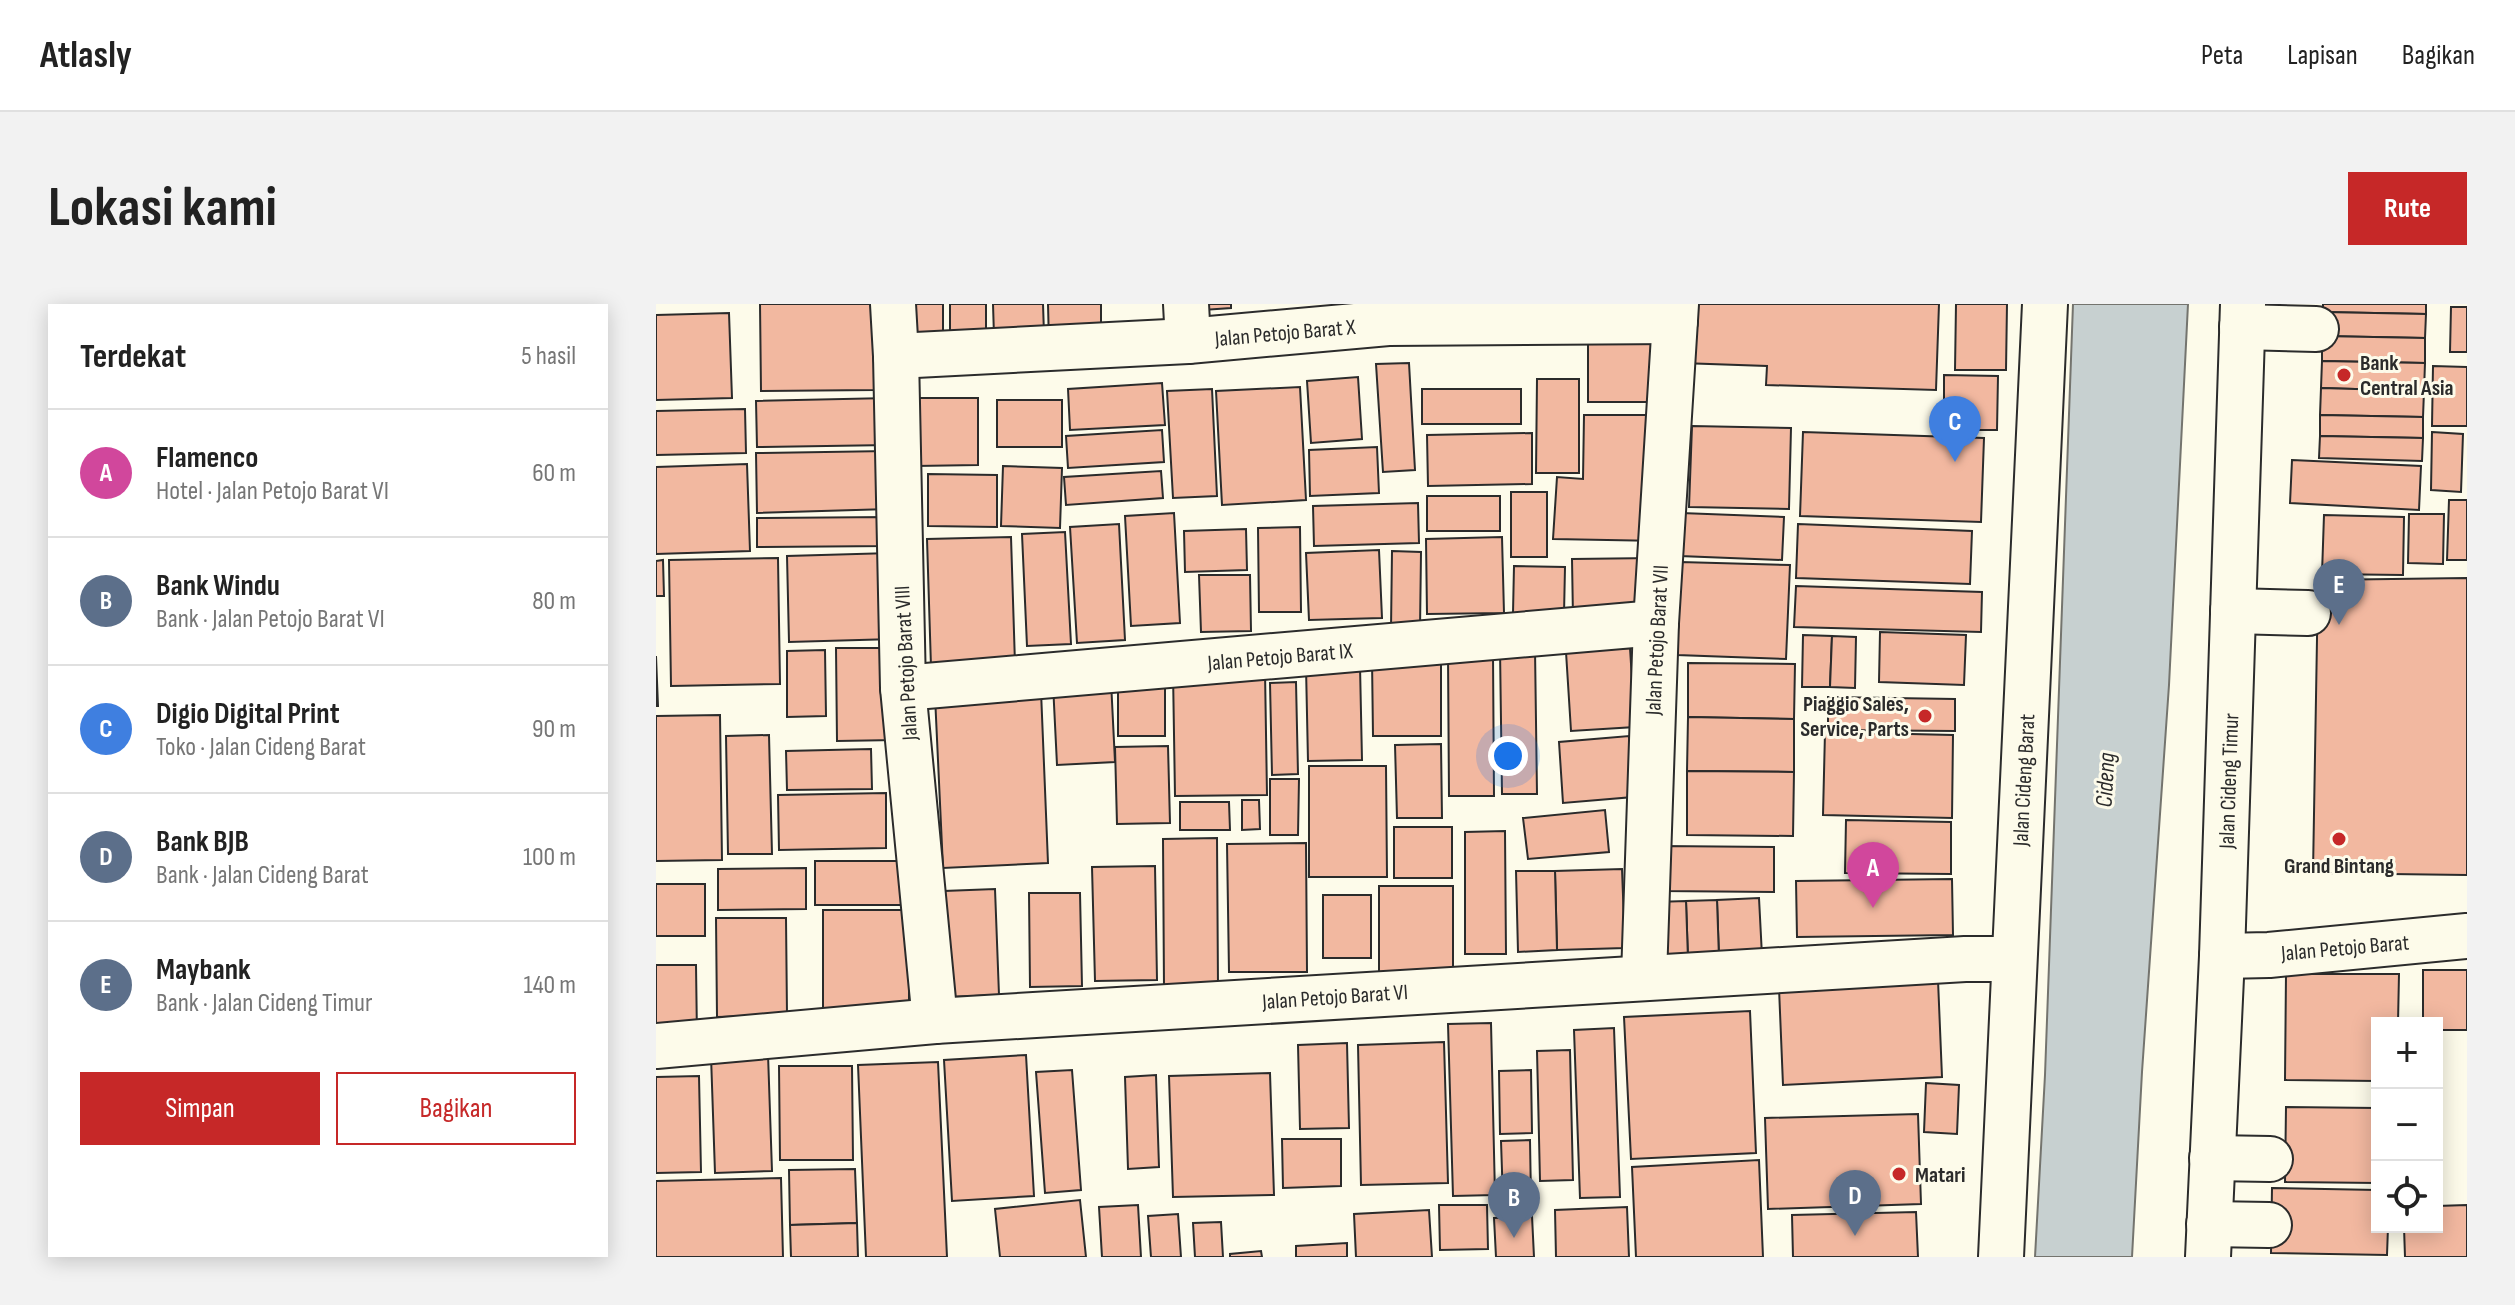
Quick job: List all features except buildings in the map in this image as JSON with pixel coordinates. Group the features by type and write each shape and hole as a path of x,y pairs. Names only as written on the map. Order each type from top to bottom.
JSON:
{"street":[{"name":"Jalan Petojo Barat VIII","path":"893,304 903,688 935,1021"},
{"name":"Jalan Cideng Barat","path":"2001,1257 2045,304"},
{"name":"Jalan Petojo Barat X","path":"896,356 1187,322 1389,313 1675,312"},
{"name":"Jalan Petojo Barat VII","path":"1644,977 1656,623 1675,312"},
{"path":"2242,316 2316,329"},
{"name":"Jalan Cideng Timur","path":"2209,1240 2222,956 2242,316"},
{"path":"2233,611 2308,613"},
{"name":"Jalan Petojo Barat IX","path":"903,688 1656,623"},
{"name":"Jalan Petojo Barat","path":"2222,956 2269,955 2467,936"},
{"name":"Jalan Petojo Barat VI","path":"656,1046 935,1021 1644,977 2014,959"},
{"path":"2212,1158 2270,1159"},
{"path":"2209,1240 2269,1225"}],"water":[{"name":"Cideng","path":"2073,304 2188,304 2169,685 2132,1257 2035,1257 2045,1075"}],"place":[{"name":"Bank Central Asia","path":"2344,375"},
{"name":"Digio Digital Print","path":"1955,462"},
{"name":"Maybank","path":"2339,625"},
{"name":"Piaggio Sales, Service, Parts","path":"1925,716"},
{"name":"Grand Bintang","path":"2339,839"},
{"name":"Flamenco","path":"1873,908"},
{"name":"Matari","path":"1899,1174"},
{"name":"Bank BJB","path":"1855,1236"},
{"name":"Bank Windu","path":"1514,1238"}]}
